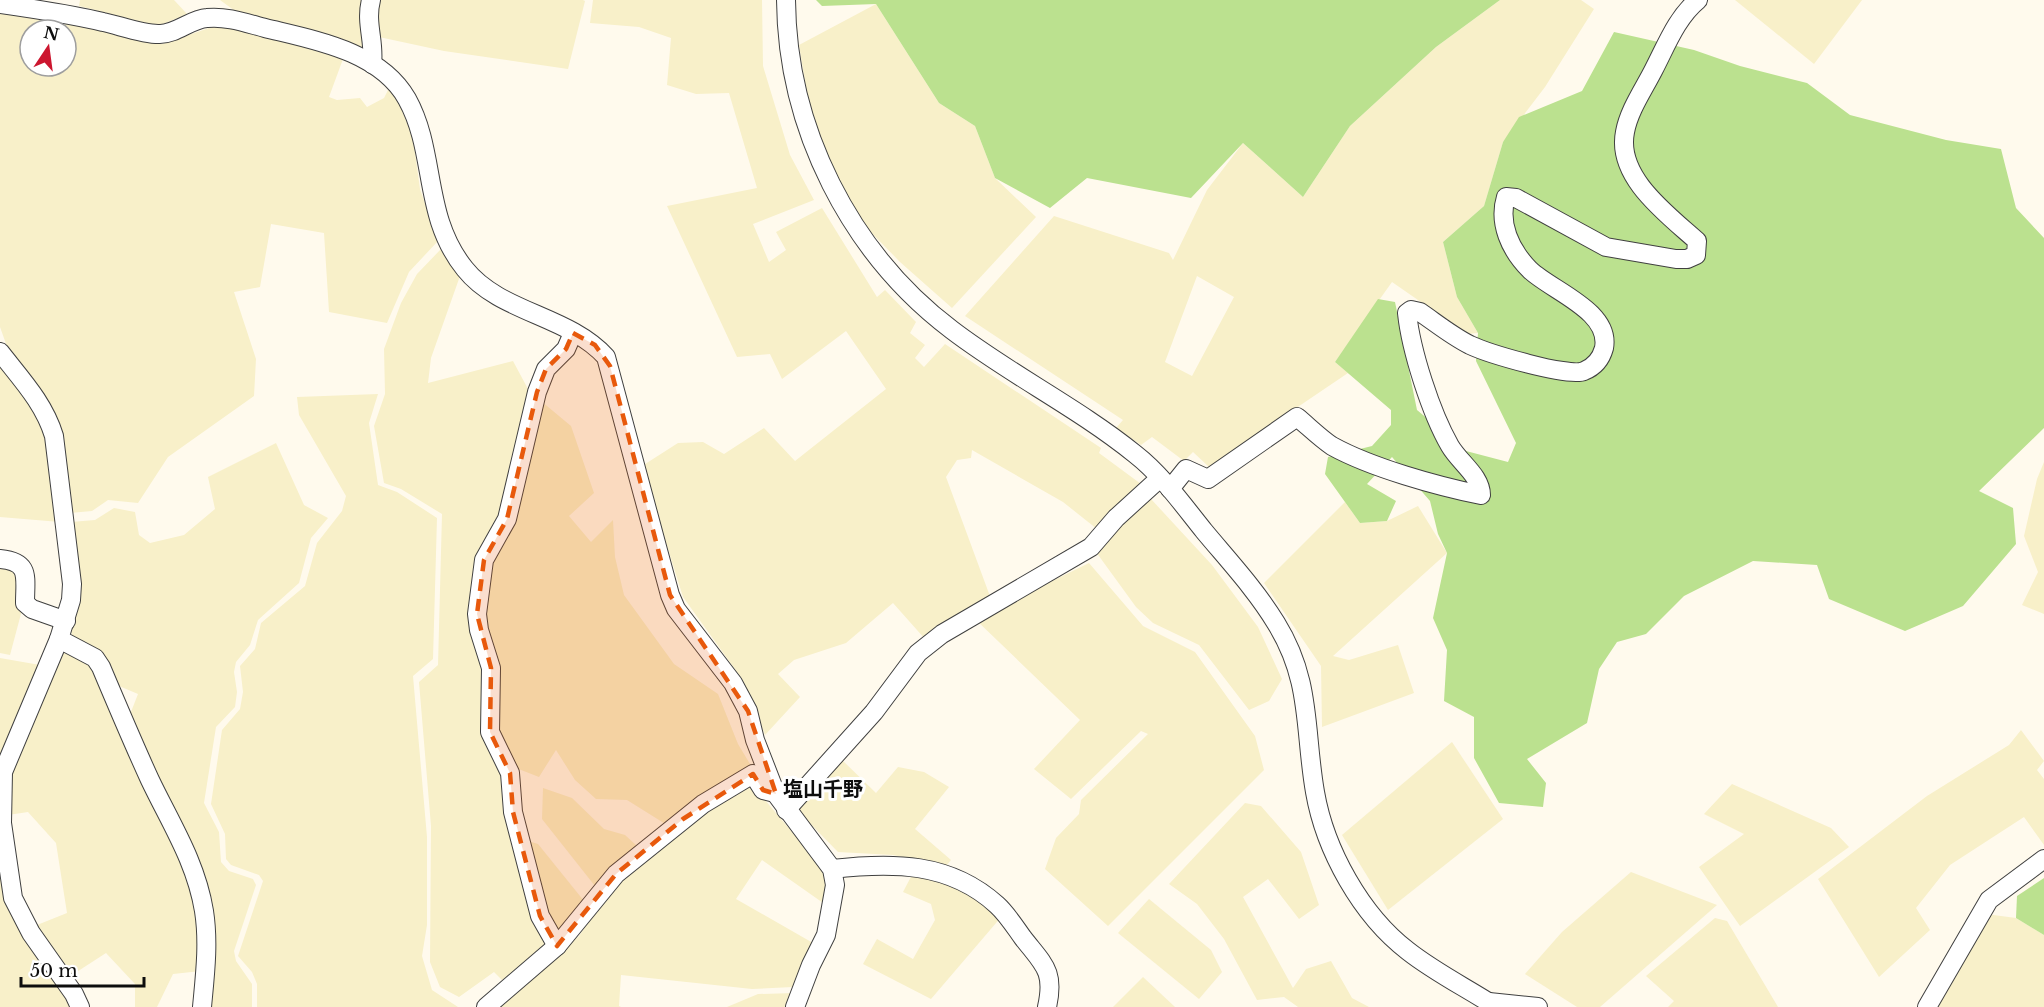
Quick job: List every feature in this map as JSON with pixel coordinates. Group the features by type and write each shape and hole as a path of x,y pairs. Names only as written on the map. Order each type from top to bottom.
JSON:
{"street":[{"path":"370,0 368,25 374,42 372,64"},
{"path":"786,0 786,27 801,112 825,176 854,224 882,262 951,329 1111,436 1138,456 1165,484 1250,587 1276,623 1295,658 1304,689 1315,793 1337,856 1362,903 1406,950 1492,1005 1538,1007"},
{"path":"786,810 874,712 918,653 942,634 1091,547 1116,518 1186,469 1208,479 1296,417 1332,445 1386,468 1453,490 1481,495 1481,483 1450,447 1434,412 1407,313 1411,310 1420,312 1470,345 1563,373 1582,372 1597,363 1605,339 1602,326 1569,295 1542,280 1528,268 1503,229 1501,213 1506,196 1516,198 1606,247 1676,259 1688,259 1696,255 1697,241 1651,199 1627,164 1623,144 1625,129 1675,29 1698,0"},
{"path":"0,4 69,7 161,34 204,18 221,17 317,40 372,64 398,87 414,114 424,149 435,209 454,255 466,270 490,291 595,345 610,366 635,472 676,609 733,683 748,711 776,794 832,869 835,885 826,935 811,965 795,1007"},
{"path":"557,946 540,916 513,812 510,773 490,732 491,668 479,630 477,614 484,560 507,519 537,392 546,369 566,349 573,333"},
{"path":"0,352 42,405 54,436 72,584 66,621 3,772 3,841 14,898 31,933 74,994 80,1007"},
{"path":"0,559 14,560 21,565 25,575 25,603 32,609 66,621"},
{"path":"59,639 95,658 101,667 151,782 180,834 196,879 203,908 207,958 202,1007"},
{"path":"486,1007 557,946 616,874 703,804 753,774 763,790 776,794"},
{"path":"1927,1007 1989,900 2044,859"},
{"path":"832,869 881,863 915,867 933,871 980,891 999,907 1045,966 1051,980 1047,1007"}],"highlighted area":[{"path":"573,333 595,345 610,366 670,595 748,711 776,794 763,790 753,774 683,819 616,874 557,946 540,916 513,812 510,773 490,732 491,668 477,614 484,560 507,519 537,392 546,369 566,349"}],"shaded area":[{"path":"80,0 174,0 187,14 158,26 79,6"},
{"path":"220,0 363,0 367,55 314,31 235,11"},
{"path":"375,0 585,1 568,69 444,51 379,37"},
{"path":"593,0 762,0 763,66 790,155 814,200 753,224 769,262 786,250 776,232 822,208 877,297 885,290 916,322 910,333 925,345 915,358 924,367 945,344 1101,448 1099,453 1141,484 1097,529 1063,502 972,450 971,458 957,460 946,477 991,599 925,639 893,603 846,643 794,660 778,674 800,697 765,735 742,679 683,597 642,466 678,443 703,442 724,454 764,428 795,461 886,389 846,331 782,379 770,354 737,357 667,206 757,188 729,93 696,94 667,85 671,38 639,27 590,23"},
{"path":"1500,0 1581,0 1594,9 1545,87 1503,142 1484,206 1443,242 1457,297 1478,333 1467,334 1392,282 1335,362 1348,373 1209,467 1193,452 1184,461 1152,437 1141,445 1116,428 1123,420 965,316 1054,216 1169,253 1173,260 1207,190 1243,143 1303,197 1350,126 1436,47","holes":["1197,276 1234,297 1192,376 1165,362"]},
{"path":"1735,0 1862,0 1814,64"},
{"path":"876,4 939,103 975,126 995,178 1036,217 952,308 900,262 855,216 813,131 799,45"},
{"path":"0,11 55,18 18,18 18,78 78,78 78,24 162,44 215,26 247,30 343,59 329,97 337,100 360,98 367,107 384,98 389,88 397,98 413,138 420,189 438,241 409,272 387,323 329,312 324,233 271,224 260,287 234,292 256,359 254,396 168,457 138,503 108,500 92,511 70,513 54,418 10,355 0,327"},
{"path":"441,249 460,276 431,358 428,383 513,361 528,389 501,513 476,557 485,662 503,774 548,945 502,980 494,972 459,997 440,987 430,962 431,826 419,682 438,665 442,514 401,489 384,483 374,426 385,394 384,349 401,303 417,274"},
{"path":"0,362 43,413 60,522 0,517"},
{"path":"378,394 369,423 378,485 397,492 437,518 433,659 413,676 427,837 427,925 422,956 432,990 458,1007 257,1007 257,984 252,972 238,956 263,881 259,875 231,865 226,859 225,834 211,804 222,730 240,709 243,692 240,666 255,649 261,623 305,586 317,543 342,511 346,496 299,415 297,397"},
{"path":"541,401 571,426 594,493 569,516 591,542 613,520 615,557 624,595 674,664 718,694 738,744 753,769 667,825 627,800 596,799 575,780 556,750 539,777 516,768 499,744 483,610 491,555"},
{"path":"276,443 304,505 328,518 311,538 299,583 258,620 250,645 236,662 235,707 216,727 204,803 219,832 221,862 229,871 253,879 256,885 234,951 236,961 252,984 252,1007 209,1007 204,887 186,830 163,793 129,717 138,694 112,683 73,639 71,631 77,591 71,522 95,520 114,508 135,512 139,535 150,543 184,535 215,509 208,477"},
{"path":"2044,462 2044,614 2022,605 2038,572 2024,536 2037,479"},
{"path":"1151,499 1212,565 1258,627 1282,679 1269,701 1249,710 1199,645 1153,623 1136,607 1096,552 1114,528"},
{"path":"1345,502 1360,523 1387,521 1418,506 1447,553 1333,656 1349,660 1398,645 1414,693 1322,727 1321,666 1264,583"},
{"path":"0,562 14,564 22,610 10,655 0,653"},
{"path":"1089,563 1143,626 1195,652 1255,736 1264,770 1108,926 1045,869 1056,838 1079,814 1081,800 1148,734 1141,731 1071,799 1034,769 1080,720 975,619"},
{"path":"61,645 95,664 177,837 198,905 201,971 173,974 157,1007 135,1007 135,984 106,953 72,975 37,925 67,913 56,843 28,812 8,815 8,778"},
{"path":"0,658 40,665 0,769"},
{"path":"2021,730 2044,761 2037,770 2044,779 2044,845 2024,817 1950,865 1916,908 1930,930 1879,977 1818,879 1927,796 2009,745"},
{"path":"1452,742 1503,819 1388,910 1342,835"},
{"path":"841,759 876,793 898,767 924,772 949,787 915,829 951,860 946,866 893,855 838,852 795,808"},
{"path":"749,781 825,871 828,891 826,905 762,860 736,899 813,943 793,987 752,989 621,975 619,1006 621,1007 493,1007 579,936 612,887 699,814"},
{"path":"1732,784 1831,828 1849,847 1740,926 1699,867 1744,834 1704,814"},
{"path":"543,788 572,798 604,829 625,835 637,846 595,886 542,819"},
{"path":"1245,803 1261,806 1301,852 1319,905 1299,919 1268,879 1243,897 1293,988 1306,969 1331,961 1352,998 1369,1007 1298,1007 1284,997 1257,1000 1224,939 1197,904 1169,884"},
{"path":"525,840 538,844 584,901 559,938 547,917"},
{"path":"0,859 75,1007 0,1007"},
{"path":"1631,872 1717,905 1600,1007 1577,1007 1525,974 1562,932"},
{"path":"913,873 981,896 1002,916 931,999 863,964 877,939 913,959 935,920 931,904 903,892"},
{"path":"1149,899 1211,950 1222,972 1199,999 1118,933"},
{"path":"1986,914 2016,918 2044,935 2044,1007 1933,1007"},
{"path":"1715,918 1727,921 1778,1007 1668,1007 1674,1001 1646,976"},
{"path":"1143,977 1175,1007 1113,1007"},
{"path":"794,993 787,1007 727,1007 758,994"}],"green space":[{"path":"816,0 1500,0 1436,47 1350,126 1303,197 1243,143 1191,198 1087,178 1050,208 995,178 975,126 939,103 876,4 822,6"},
{"path":"1614,32 1694,50 1740,66 1807,83 1850,115 1946,140 2001,149 2016,208 2044,238 2044,428 1979,491 2013,508 2016,544 1963,606 1905,631 1829,599 1817,565 1753,561 1684,596 1646,634 1617,642 1599,669 1587,723 1527,759 1546,783 1543,807 1499,803 1474,758 1474,717 1444,701 1447,650 1433,618 1447,553 1438,534 1430,501 1392,457 1367,484 1396,501 1387,521 1360,523 1325,474 1328,457 1372,446 1391,425 1391,410 1335,362 1378,299 1395,302 1417,410 1466,451 1508,462 1516,443 1476,361 1478,333 1457,297 1443,242 1484,206 1503,142 1519,117 1582,91"},
{"path":"2044,878 2044,935 2016,918 2017,896"}],"district":[{"name":"塩山千野","path":"823,789"}]}
